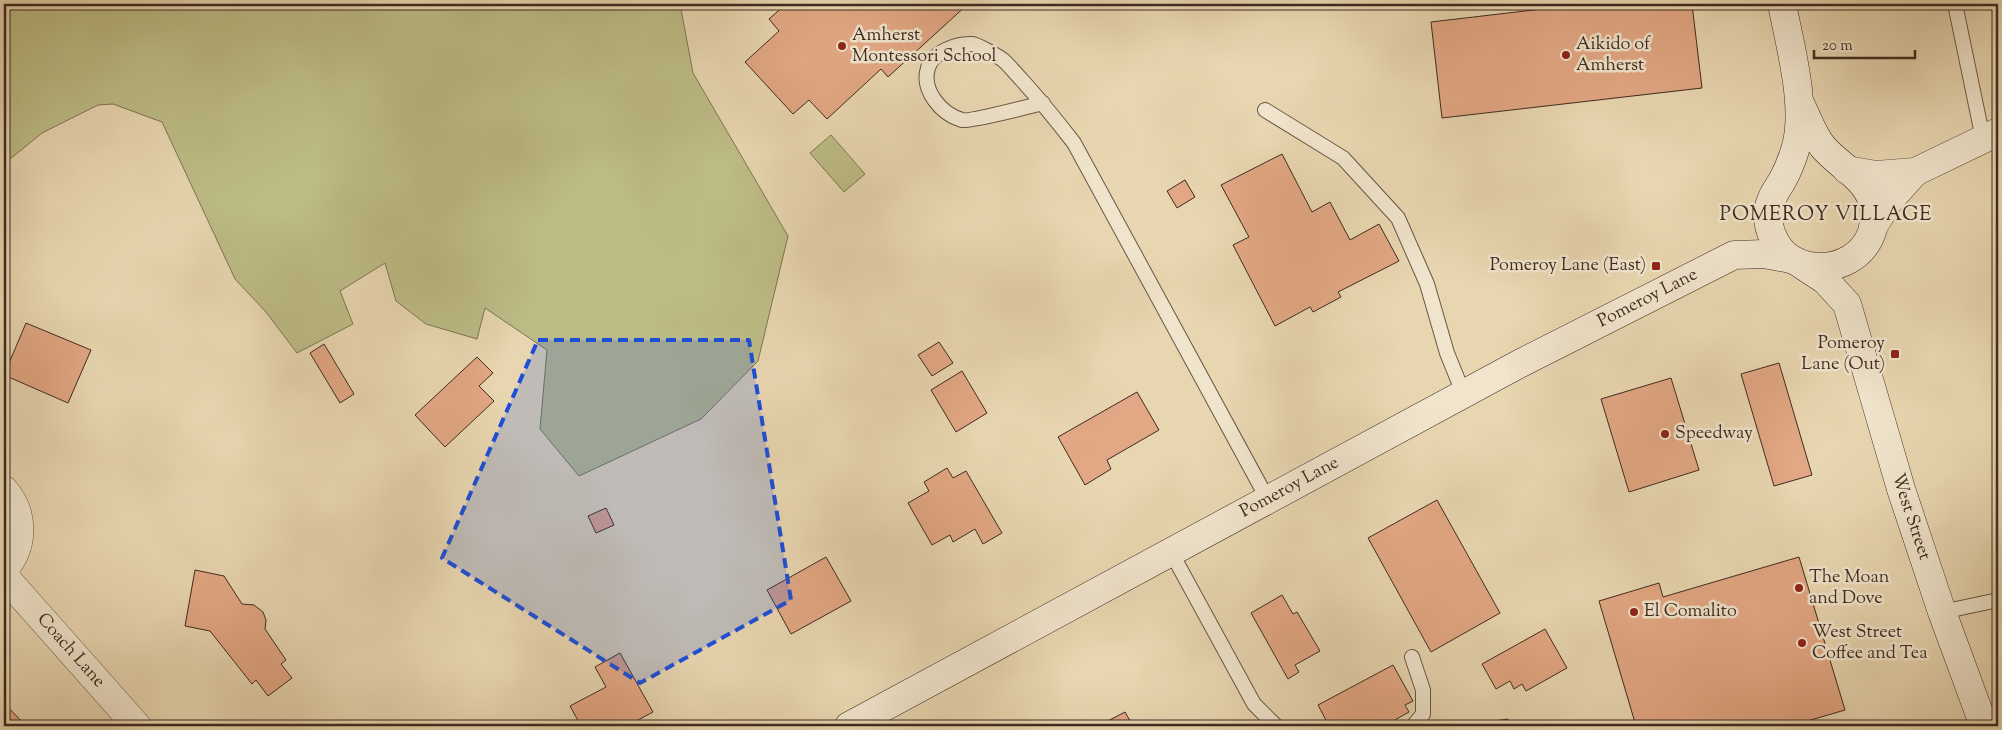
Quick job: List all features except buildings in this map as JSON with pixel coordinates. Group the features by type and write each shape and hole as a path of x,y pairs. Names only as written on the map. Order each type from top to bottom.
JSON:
{"street":[{"name":"West Street","path":"1782,4 1800,103 1795,149 1768,212 1770,230 1778,246 1796,262 1824,280 1847,304"},
{"name":"West Street","path":"1800,103 1822,146 1860,180 1869,194 1874,210 1868,237 1853,273 1847,304 1901,489 1942,612 1984,726"},
{"path":"1777,190 1797,169 1814,164 1831,164 1847,170 1876,174 1915,172 1991,135"},
{"path":"1796,262 1807,267 1825,268 1836,266 1856,255 1889,202 1915,172"},
{"name":"Pomeroy Lane","path":"1734,256 1777,190"},
{"name":"Pomeroy Lane","path":"849,726 1519,364 1734,256 1764,254 1796,262"},
{"path":"4,490 16,508 20,528 17,547 13,557 4,569"},
{"name":"Coach Lane","path":"4,576 137,726"}],"lane":[{"path":"1955,4 1991,135"},
{"path":"1043,103 964,120 947,114 934,99 928,83 928,67 939,54 957,46 974,44 1003,60 1043,103 1074,143 1268,500"},
{"path":"1265,110 1343,158 1398,218 1428,284 1447,353 1464,395"},
{"path":"1171,552 1254,704 1276,726"},
{"path":"1942,612 1998,600"},
{"path":"1412,657 1423,690 1423,714 1412,726"}],"highlighted area":[{"path":"538,340 749,340 791,600 640,683 442,558"}],"shaded area":[{"path":"4,4 680,4 693,73 788,236 758,361 701,419 579,476 540,429 547,350 485,308 477,339 426,324 396,301 385,263 340,291 353,324 297,353 266,312 235,279 162,122 113,104 98,105 42,133 4,164"},
{"path":"831,135 865,174 844,192 810,153"}],"place":[{"name":"Amherst Montessori School","path":"842,46"},
{"name":"Aikido of Amherst","path":"1566,55"},
{"name":"Pomeroy Lane (East)","path":"1656,266"},
{"name":"Pomeroy Lane (Out)","path":"1895,354"},
{"name":"Speedway","path":"1665,434"},
{"name":"The Moan and Dove","path":"1799,588"},
{"name":"El Comalito","path":"1634,612"},
{"name":"West Street Coffee and Tea","path":"1802,643"}],"district":[{"name":"POMEROY VILLAGE","path":"1826,215"}]}
